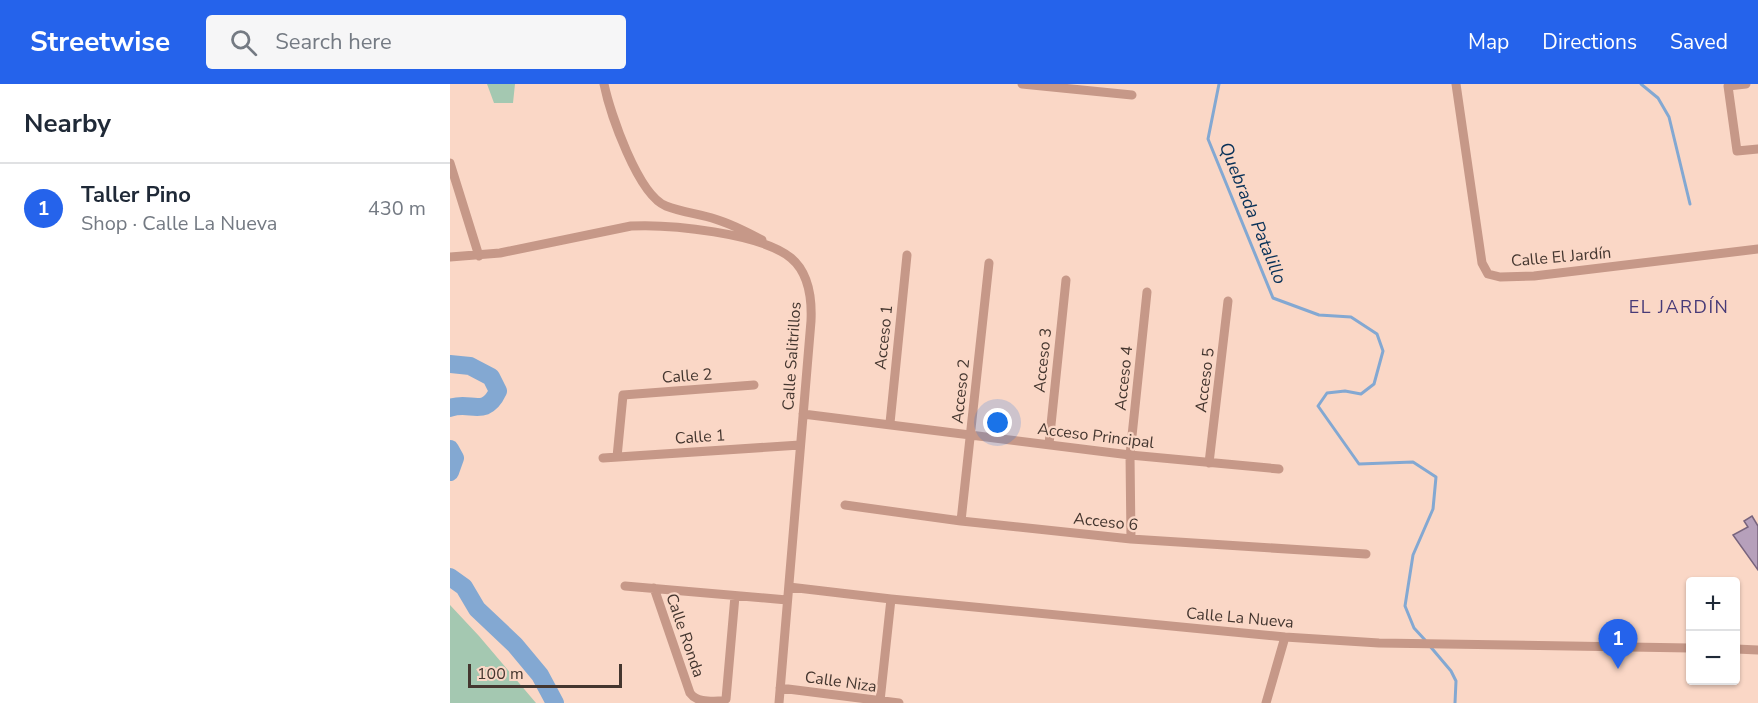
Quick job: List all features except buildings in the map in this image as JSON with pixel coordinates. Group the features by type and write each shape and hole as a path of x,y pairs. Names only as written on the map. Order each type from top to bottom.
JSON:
{"street":[{"path":"603,84 608,103 634,166 648,191 663,205 732,225 775,247"},
{"path":"1022,84 1132,95"},
{"name":"Calle El Jardín","path":"1456,84 1482,263 1488,274 1500,277 1534,276 1758,249"},
{"path":"1746,84 1728,86 1737,151 1758,149"},
{"path":"450,163 479,256"},
{"name":"Calle Salitrillos","path":"450,257 479,256 631,226 652,225 717,232 775,247 793,259 803,273 812,303 779,703"},
{"name":"Acceso 1","path":"890,423 907,255"},
{"name":"Acceso 2","path":"960,521 989,263"},
{"name":"Acceso 3","path":"1049,444 1066,280"},
{"name":"Acceso 4","path":"1131,539 1130,455 1147,292"},
{"name":"Acceso 5","path":"1209,463 1228,301"},
{"name":"Calle 2","path":"617,457 623,395 754,385"},
{"name":"Acceso Principal","path":"803,414 890,423 1130,455 1279,470"},
{"name":"Calle 1","path":"603,458 800,445"},
{"name":"Acceso 6","path":"845,505 960,521 1131,539 1366,554"},
{"path":"625,586 787,600"},
{"name":"Calle La Nueva","path":"789,587 1285,637 1379,643 1686,648"},
{"name":"Calle Ronda","path":"654,588 690,693 694,699 698,700 723,701 726,699 735,596"},
{"path":"880,702 891,599"},
{"path":"1266,703 1285,637"},
{"path":"1740,649 1758,650"},
{"name":"Calle Niza","path":"780,687 899,703"}],"green space":[{"path":"487,84 515,84 513,103 494,103"},
{"path":"450,605 479,636 536,703 450,703"}],"waterway":[{"name":"Quebrada Patalillo","path":"1219,84 1208,139 1273,298 1319,315 1351,317 1377,334 1383,351 1374,384 1361,394 1345,391 1327,393 1318,406 1359,464 1413,462 1436,477 1433,509 1413,555 1405,606 1414,628 1425,640"},
{"path":"1641,84 1658,98 1669,117 1690,204"},
{"path":"450,364 470,366 491,377 498,391 493,399 482,407 450,408"},
{"path":"450,449 455,458 450,472"},
{"path":"450,577 464,587 477,609 515,645 540,675 555,703"},
{"name":"Quebrada Patalillo","path":"1429,645 1451,671 1456,681 1455,703"}],"place":[{"name":"Taller Pino","path":"1618,669"}],"district":[{"name":"EL JARDÍN","path":"1679,307"}]}
